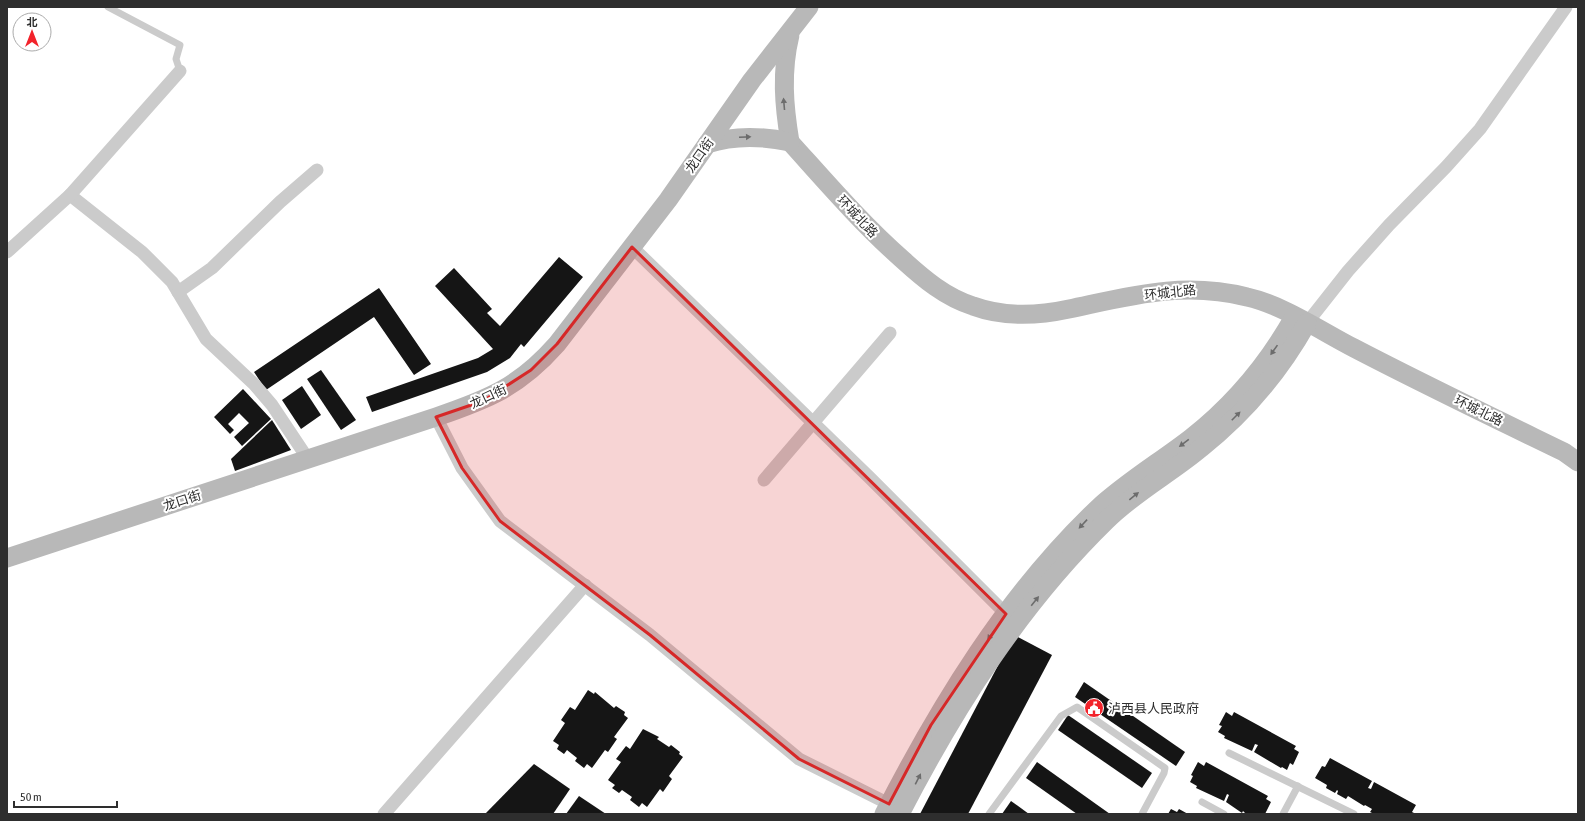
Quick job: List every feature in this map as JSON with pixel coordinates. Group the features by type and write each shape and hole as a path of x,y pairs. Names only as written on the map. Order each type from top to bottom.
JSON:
{"main road":[{"name":"龙口街","path":"7,558 483,401 511,385 531,370 557,344 632,247 752,80 809,7"},
{"path":"707,144 722,140 748,137 790,142 784,108 784,76 792,29"},
{"name":"环城北路","path":"790,142 876,236 935,287 972,306 1001,313 1043,313 1167,290 1218,290 1249,297 1264,302 1301,320 1564,452 1578,462"},
{"path":"891,811 935,719 980,650 1006,614 1049,561 1096,511 1134,478 1192,437 1233,400 1301,320"},
{"path":"891,811 967,695 1017,623 1045,588 1119,508 1201,448 1234,419 1270,378 1301,320"}],"street":[{"path":"1301,320 1348,271 1378,236 1446,167 1480,129 1566,7"},
{"path":"7,252 70,195 180,71"},
{"path":"178,292 212,268 280,202 317,170"},
{"path":"70,195 142,252 172,282 206,339 254,384 272,405 308,459"},
{"path":"632,247 1006,614"},
{"path":"764,480 890,333"},
{"path":"436,417 462,468 500,521 650,635 799,759 891,811"},
{"path":"384,814 585,585"}],"lane":[{"path":"108,7 180,45 176,59 180,71"},
{"path":"989,814 1061,716 1077,707 1165,768 1164,773 1142,814"},
{"path":"1229,753 1354,814"},
{"path":"1283,814 1298,786"},
{"path":"1202,802 1224,814"}],"highlighted area":[{"path":"632,247 1006,614 931,725 889,804 799,759 650,635 500,521 462,468 436,417 483,401 531,370 557,344"}],"building":[{"path":"559,257 583,277 524,347 521,344 510,358 487,372 372,412 366,397 478,358 493,349 435,286 454,268 492,309 487,313 500,326"},
{"path":"379,288 431,364 414,375 374,317 266,390 254,372"},
{"path":"321,370 356,420 341,430 307,379"},
{"path":"302,386 321,415 301,429 282,400"},
{"path":"243,389 271,419 242,446 234,437 249,423 239,413 228,424 234,430 230,434 214,417"},
{"path":"272,420 291,450 235,471 231,459"},
{"path":"1014,635 1052,655 968,814 920,814"},
{"path":"1084,682 1185,752 1176,766 1075,697"},
{"path":"588,690 594,694 595,692 614,708 616,706 625,712 624,715 628,718 614,737 617,739 608,752 605,750 592,768 587,764 584,768 575,761 577,758 567,750 564,754 557,749 559,745 553,741 565,723 561,720 570,707 575,710"},
{"path":"1226,712 1232,716 1234,712 1296,746 1294,749 1299,752 1293,765 1290,763 1287,770 1282,767 1281,768 1254,752 1258,745 1255,744 1252,751 1224,738 1225,736 1218,732 1222,726 1219,725"},
{"path":"1068,715 1152,773 1142,788 1058,730"},
{"path":"643,729 659,737 657,739 669,747 671,745 680,752 679,754 683,757 669,776 672,779 663,792 660,789 647,807 642,803 639,807 630,800 632,797 622,790 619,793 612,788 615,785 608,780 621,762 616,759 626,746 630,749"},
{"path":"1330,758 1372,781 1368,788 1371,789 1374,782 1416,805 1412,812 1416,814 1374,814 1370,812 1372,809 1365,805 1364,806 1348,796 1346,799 1337,794 1337,790 1335,793 1326,788 1327,785 1315,778 1322,766 1325,767"},
{"path":"1037,762 1110,814 1077,814 1026,778"},
{"path":"1198,762 1204,766 1206,762 1268,796 1266,799 1271,802 1265,814 1245,814 1243,811 1242,813 1226,802 1229,795 1227,794 1224,801 1196,788 1197,786 1190,782 1193,776 1191,775"},
{"path":"534,764 570,789 553,814 485,814"},
{"path":"579,796 606,814 566,814"},
{"path":"1011,801 1029,814 1002,814"},
{"path":"1171,809 1177,812 1179,809 1188,814 1168,814"}],"place":[{"name":"泸西县人民政府","path":"1094,708"}]}
